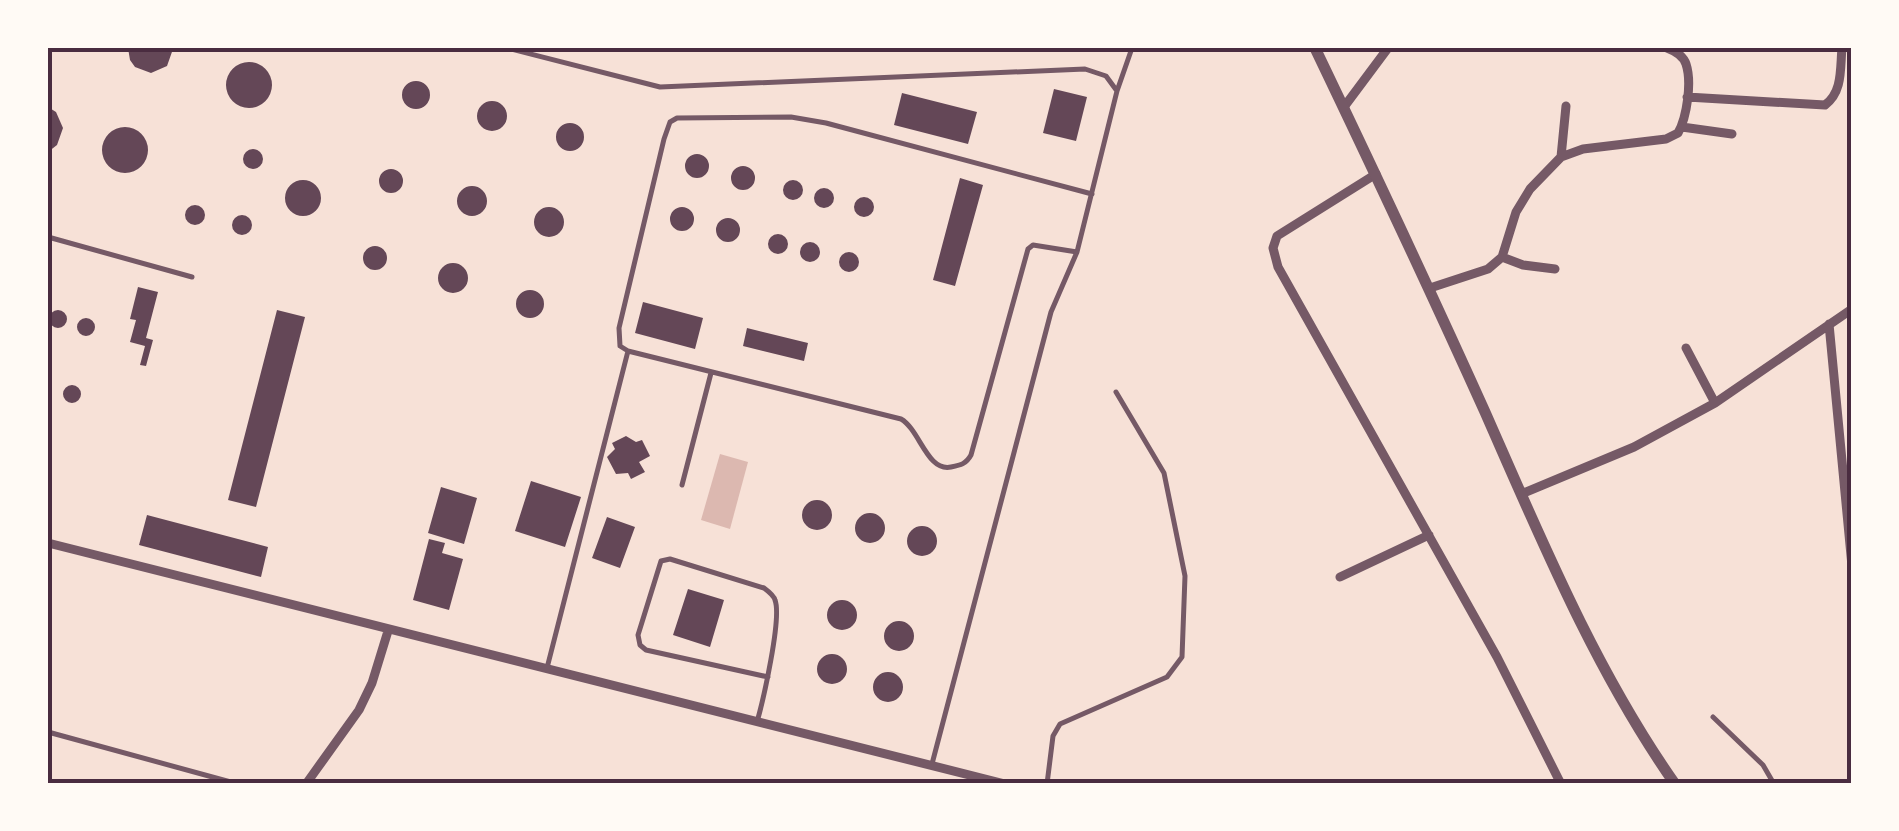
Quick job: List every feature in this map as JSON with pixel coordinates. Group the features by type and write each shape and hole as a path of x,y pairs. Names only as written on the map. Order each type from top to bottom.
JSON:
{"street":[{"path":"1315,48 1430,288 1569,598 1636,728 1675,784"},
{"path":"1344,107 1388,48"},
{"path":"1430,288 1488,269 1502,257 1516,212 1530,189 1560,156 1583,149 1666,139 1682,127 1687,66 1677,52 1667,48"},
{"path":"1687,96 1825,105 1834,98 1839,84 1842,48"},
{"path":"1560,156 1566,106"},
{"path":"1682,127 1732,134"},
{"path":"1376,174 1277,236 1273,248 1278,267 1429,535 1561,784"},
{"path":"1502,257 1523,265 1555,269"},
{"path":"1521,494 1634,448 1715,403 1852,309"},
{"path":"1829,324 1852,566"},
{"path":"1686,348 1715,403"},
{"path":"1340,577 1429,535"},
{"path":"48,543 1005,784"},
{"path":"306,784 359,710 388,631"}],"lane":[{"path":"508,48 660,87 1085,69 1106,76 1117,91"},
{"path":"932,766 1050,312 1078,252 1117,91 1132,48"},
{"path":"1078,252 1033,245 1028,249 970,455 962,464 940,468 914,429 901,419 620,346 619,328 664,139 670,122 677,118 791,117 1092,194"},
{"path":"48,237 192,276"},
{"path":"546,670 628,351"},
{"path":"682,485 711,372"},
{"path":"1046,784 1054,736 1060,724 1167,677 1182,657 1185,576 1164,473 1116,392"},
{"path":"757,722 768,677 775,598 764,588 670,560 661,561 638,636 640,645 646,650 768,677"},
{"path":"1713,716 1763,765 1774,784"},
{"path":"48,732 238,784"}],"shaded area":[{"path":"720,454 748,462 730,529 701,520"}],"building":[{"path":"128,48 173,49 167,66 151,73 135,67"},
{"path":"249,62 265,69 272,85 265,101 249,108 233,101 226,85 233,69"},
{"path":"416,81 426,85 430,95 426,105 416,109 406,105 402,95 406,85"},
{"path":"1054,89 1087,97 1076,141 1043,133"},
{"path":"902,93 977,112 968,144 894,125"},
{"path":"492,101 502,106 507,116 502,126 492,131 482,126 477,116 482,106"},
{"path":"48,107 56,112 63,128 57,145 48,152"},
{"path":"570,123 580,127 584,137 580,147 570,151 560,147 556,137 560,127"},
{"path":"125,127 141,134 148,150 141,166 125,173 109,166 102,150 109,134"},
{"path":"253,149 263,159 253,169 243,159"},
{"path":"697,154 706,157 706,175 697,178 688,175 685,166 688,157"},
{"path":"743,166 752,169 752,187 743,190 734,187 731,178 734,169"},
{"path":"391,169 400,172 400,190 391,193 382,190 379,181 382,172"},
{"path":"960,178 983,185 955,286 933,280"},
{"path":"303,180 316,185 321,198 316,211 303,216 290,211 285,198 290,185"},
{"path":"789,180 797,180 803,190 797,200 789,200 783,194 783,186"},
{"path":"472,186 482,191 487,201 482,211 472,216 462,211 457,201 462,191"},
{"path":"820,188 828,188 834,198 828,208 820,208 814,202 814,194"},
{"path":"860,197 868,197 874,207 868,217 860,217 854,211 854,203"},
{"path":"195,205 205,215 195,225 185,215"},
{"path":"549,207 559,212 564,222 559,232 549,237 539,232 534,222 539,212"},
{"path":"682,207 691,210 691,228 682,231 673,228 670,219 673,210"},
{"path":"242,215 252,225 242,235 232,225"},
{"path":"728,218 737,221 737,239 728,242 719,239 716,230 719,221"},
{"path":"774,234 782,234 788,244 782,254 774,254 768,248 768,240"},
{"path":"806,242 814,242 820,252 814,262 806,262 800,256 800,248"},
{"path":"375,246 384,249 384,267 375,270 366,267 363,258 366,249"},
{"path":"845,252 853,252 859,262 853,272 845,272 839,266 839,258"},
{"path":"453,263 463,268 468,278 463,288 453,293 443,288 438,278 443,268"},
{"path":"138,287 158,292 146,338 153,340 146,366 140,365 145,346 130,342 136,320 130,319"},
{"path":"530,290 540,294 544,304 540,314 530,318 520,314 516,304 520,294"},
{"path":"643,302 703,318 695,349 635,333"},
{"path":"58,310 67,319 58,328 49,319"},
{"path":"277,310 305,317 256,507 228,500"},
{"path":"86,318 95,327 86,336 77,327"},
{"path":"747,328 808,343 804,361 743,346"},
{"path":"72,385 81,394 72,403 63,394"},
{"path":"626,436 636,442 642,440 650,456 639,462 645,472 631,479 628,473 616,474 607,457 615,449 612,443"},
{"path":"531,481 581,497 565,547 515,531"},
{"path":"441,487 477,498 464,544 428,533"},
{"path":"817,500 831,509 832,515 823,529 817,530 803,521 802,515 811,501"},
{"path":"870,513 884,522 885,528 876,542 870,543 856,534 855,528 864,514"},
{"path":"147,515 268,547 261,577 139,545"},
{"path":"607,517 635,527 620,568 592,558"},
{"path":"922,526 936,535 937,541 928,555 922,556 908,547 907,541 916,527"},
{"path":"429,539 445,543 442,553 463,559 449,610 413,600"},
{"path":"688,589 724,600 710,647 673,635"},
{"path":"842,600 856,609 857,615 848,629 842,630 828,621 827,615 836,601"},
{"path":"899,621 913,630 914,636 905,650 899,651 885,642 884,636 893,622"},
{"path":"832,654 846,663 847,669 838,683 832,684 818,675 817,669 826,655"},
{"path":"888,672 902,681 903,687 894,701 888,702 874,693 873,687 882,673"}]}
